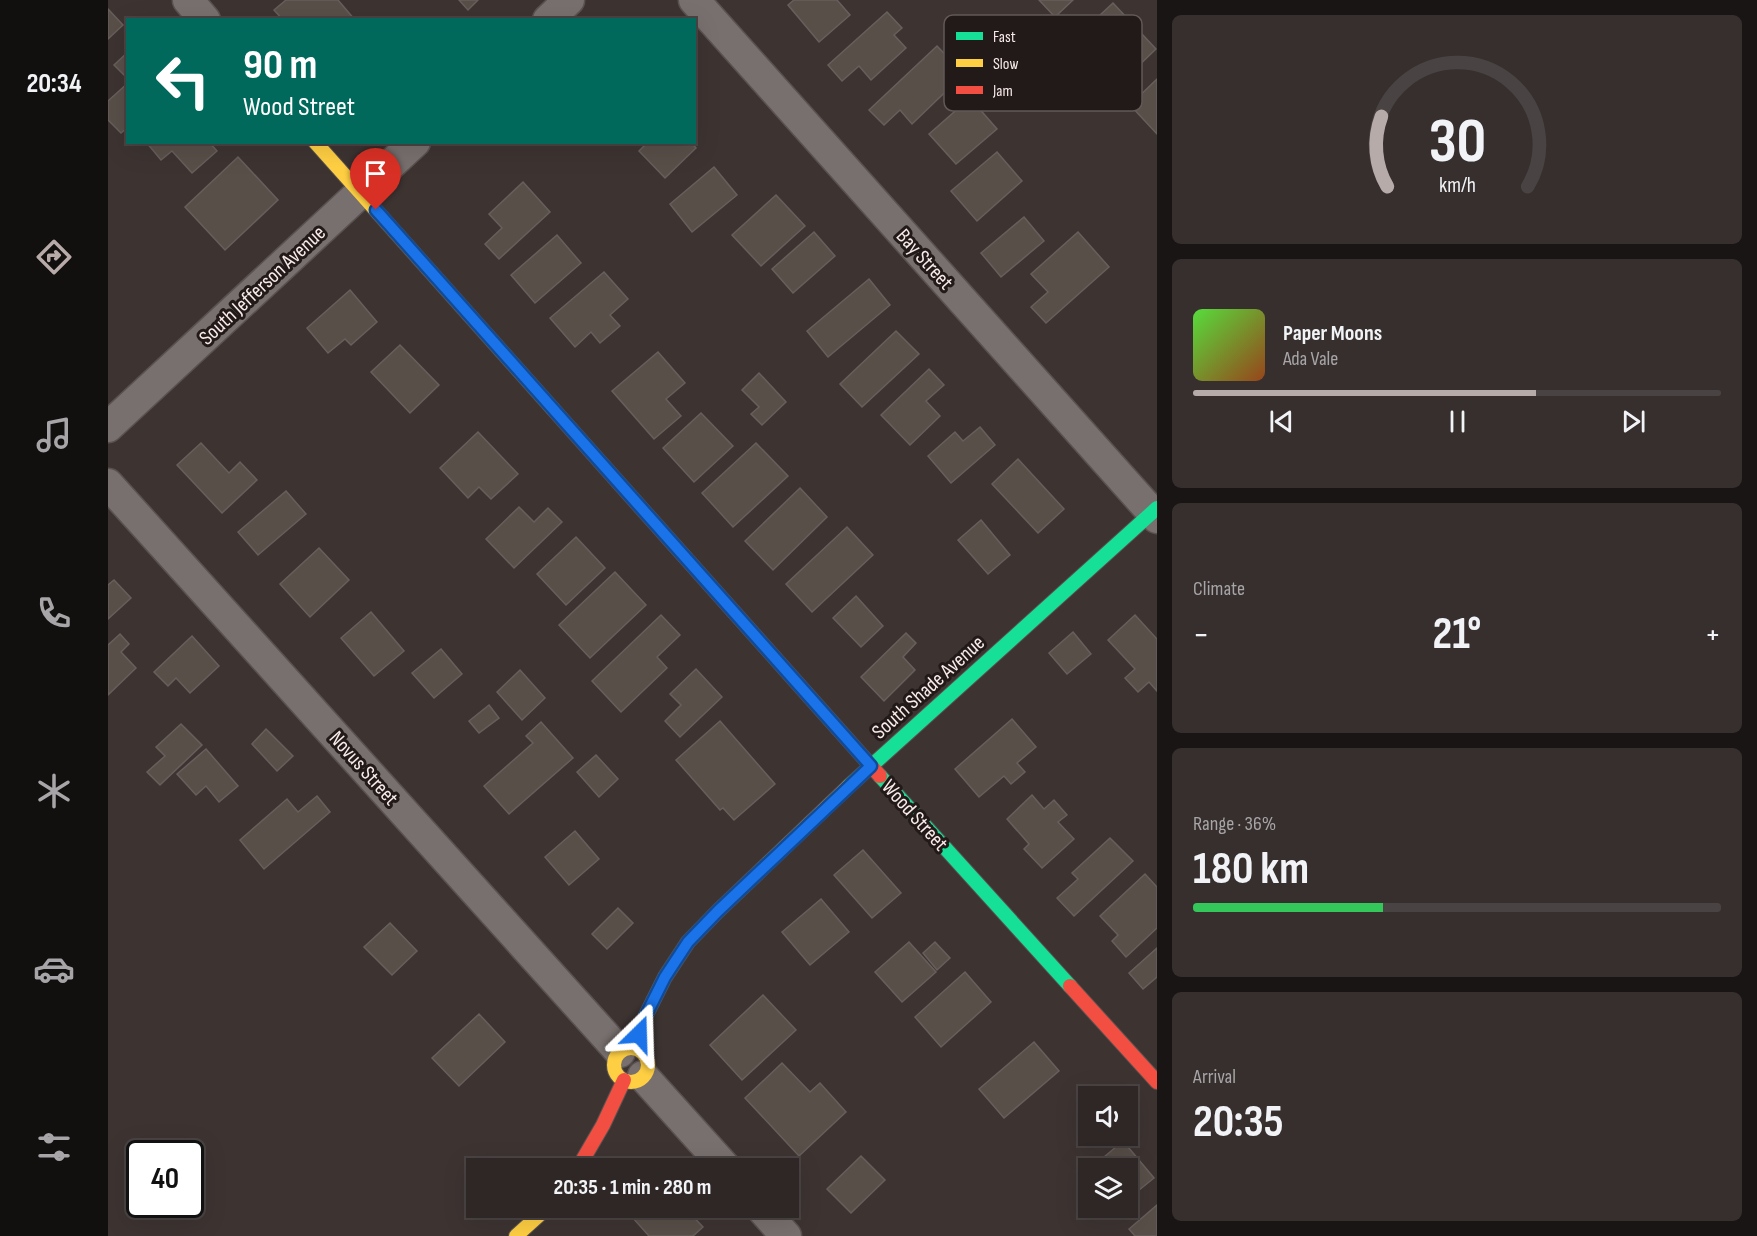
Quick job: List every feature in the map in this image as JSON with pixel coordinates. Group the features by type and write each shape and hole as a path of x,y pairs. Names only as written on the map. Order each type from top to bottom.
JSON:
{"street":[{"path":"188,0 203,18"},
{"path":"550,18 569,0"},
{"name":"Bay Street","path":"694,0 1155,513"},
{"name":"Wood Street","path":"317,144 871,766 1157,1082"},
{"name":"South Jefferson Avenue","path":"108,427 413,144"},
{"name":"Novus Street","path":"108,484 717,1158"},
{"name":"South Shade Avenue","path":"584,1158 603,1125 631,1064 643,1021 661,985 688,942 871,766 1155,513"},
{"path":"516,1236 536,1218"},
{"path":"770,1218 786,1236"}],"building":[{"path":"286,0 338,0 353,18 281,18 274,10"},
{"path":"459,0 478,0 468,10"},
{"path":"794,0 837,0 850,15 819,42 788,5"},
{"path":"1039,0 1073,0 1057,15 1053,15"},
{"path":"1113,3 1124,15 1100,15"},
{"path":"108,9 123,25 108,39"},
{"path":"887,12 902,28 894,35 906,48 871,80 859,66 842,81 828,65"},
{"path":"1142,34 1156,49 1142,62"},
{"path":"937,46 944,53 944,93 912,124 900,110 884,125 869,110"},
{"path":"126,54 126,77 114,65"},
{"path":"1157,79 1157,134 1136,111 1142,111 1142,93"},
{"path":"126,85 126,129 121,133 108,120 108,101"},
{"path":"955,111 981,111 997,129 956,164 929,134"},
{"path":"148,144 211,144 217,151 192,173 172,151 161,160"},
{"path":"646,144 693,144 696,148 665,178 639,151"},
{"path":"997,152 1022,181 977,221 951,191"},
{"path":"238,157 278,200 225,250 185,207"},
{"path":"714,167 737,195 692,232 670,204"},
{"path":"523,182 550,212 499,259 485,244 502,228 489,214"},
{"path":"776,195 805,226 761,266 732,235"},
{"path":"1024,217 1044,241 1001,277 981,253"},
{"path":"814,232 835,256 793,293 772,269"},
{"path":"1078,232 1109,267 1046,323 1031,307 1048,292 1031,274"},
{"path":"557,235 581,263 535,303 511,275"},
{"path":"604,272 628,299 610,315 620,326 600,343 591,332 575,347 550,318"},
{"path":"869,279 890,305 828,357 807,331"},
{"path":"350,290 377,322 351,345 345,339 328,353 307,328"},
{"path":"896,331 919,354 862,407 840,384"},
{"path":"400,345 439,385 410,413 371,372"},
{"path":"658,352 685,383 666,399 681,416 654,439 612,391"},
{"path":"929,369 944,385 926,401 940,416 910,445 881,415"},
{"path":"759,373 786,402 762,425 751,414 759,407 742,390"},
{"path":"701,413 733,446 694,482 663,448"},
{"path":"980,427 995,445 951,483 928,456 955,432 963,441"},
{"path":"478,432 518,474 491,499 479,487 468,498 440,468"},
{"path":"201,443 229,473 240,462 257,480 222,513 177,465"},
{"path":"756,443 788,476 733,527 702,493"},
{"path":"1018,459 1064,509 1038,533 992,484"},
{"path":"800,488 827,517 773,570 745,541"},
{"path":"286,491 306,514 258,555 238,532"},
{"path":"519,507 534,522 548,508 562,522 514,568 486,539"},
{"path":"981,520 1010,555 988,574 958,540"},
{"path":"847,527 873,555 812,612 786,584"},
{"path":"576,537 605,568 566,605 537,574"},
{"path":"319,548 349,580 310,617 280,584"},
{"path":"615,572 646,605 590,658 559,625"},
{"path":"114,580 131,598 108,619 108,585"},
{"path":"856,596 883,626 861,647 833,618"},
{"path":"371,612 404,651 374,676 341,638"},
{"path":"661,615 680,635 657,657 667,668 621,712 592,681"},
{"path":"1135,615 1157,639 1157,691 1149,682 1138,692 1125,678 1135,669 1108,640"},
{"path":"1073,632 1091,654 1067,674 1049,653"},
{"path":"906,633 916,643 903,657 915,670 884,701 861,677"},
{"path":"120,634 129,644 121,652 136,668 108,695 108,645"},
{"path":"192,636 219,666 190,693 176,678 168,686 154,672"},
{"path":"441,649 462,674 434,698 412,673"},
{"path":"696,669 722,697 680,737 665,721 681,705 670,694"},
{"path":"520,670 545,698 522,720 497,692"},
{"path":"489,705 499,718 479,733 469,721"},
{"path":"1012,719 1036,747 1017,763 1025,772 1011,784 1004,776 979,797 955,769"},
{"path":"720,721 775,784 734,820 723,808 720,810 676,760"},
{"path":"541,722 573,758 509,814 484,786 533,743 526,736"},
{"path":"181,724 202,745 160,785 147,772 165,756 156,747"},
{"path":"266,729 293,756 277,771 252,744"},
{"path":"206,749 238,786 219,802 206,786 196,795 177,774"},
{"path":"596,755 618,779 599,797 577,772"},
{"path":"1032,795 1044,809 1054,800 1067,815 1058,822 1074,839 1042,868 1024,849 1029,844 1007,819"},
{"path":"317,796 330,812 264,869 240,840 287,799 298,812"},
{"path":"575,831 599,859 569,885 545,857"},
{"path":"1110,838 1133,861 1074,916 1057,898 1078,879 1072,873"},
{"path":"863,850 901,893 872,918 834,875"},
{"path":"1145,874 1157,887 1157,928 1126,957 1112,941 1118,935 1100,916"},
{"path":"821,899 849,932 810,965 782,932"},
{"path":"618,908 633,923 607,949 592,934"},
{"path":"390,923 417,951 392,975 364,947"},
{"path":"909,942 936,972 902,1002 875,972"},
{"path":"935,942 950,958 937,970 923,953"},
{"path":"1157,948 1157,977 1143,989 1129,973"},
{"path":"965,972 991,1002 941,1047 915,1017"},
{"path":"763,995 796,1030 742,1080 710,1045"},
{"path":"479,1014 505,1042 459,1086 432,1058"},
{"path":"1034,1042 1059,1071 1004,1118 979,1089"},
{"path":"782,1063 810,1092 820,1083 846,1112 799,1156 745,1098"},
{"path":"1117,1146 1127,1146 1137,1158 1103,1158"},
{"path":"861,1156 885,1180 851,1213 827,1189"},
{"path":"1138,1159 1154,1178 1138,1191"},
{"path":"1157,1205 1157,1236 1135,1236 1129,1229"},
{"path":"633,1218 694,1218 703,1227 693,1236 649,1236"}],"traffic: fast":[{"path":"849,786 1157,508"},
{"path":"880,776 1070,986"}],"traffic: slow":[{"path":"317,144 553,409"},
{"path":"635,1048 643,1021 665,977 688,942 849,786"},
{"path":"631,1048 643,1053 648,1065 643,1077 631,1082 619,1077 614,1065 619,1053 631,1048"},
{"path":"516,1236 536,1218"}],"traffic: jam":[{"path":"553,409 880,776"},
{"path":"1070,986 1157,1082"},
{"path":"584,1158 603,1125 624,1080"}],"route":[{"path":"376,210 871,766 688,942 665,977 639,1034"}]}
